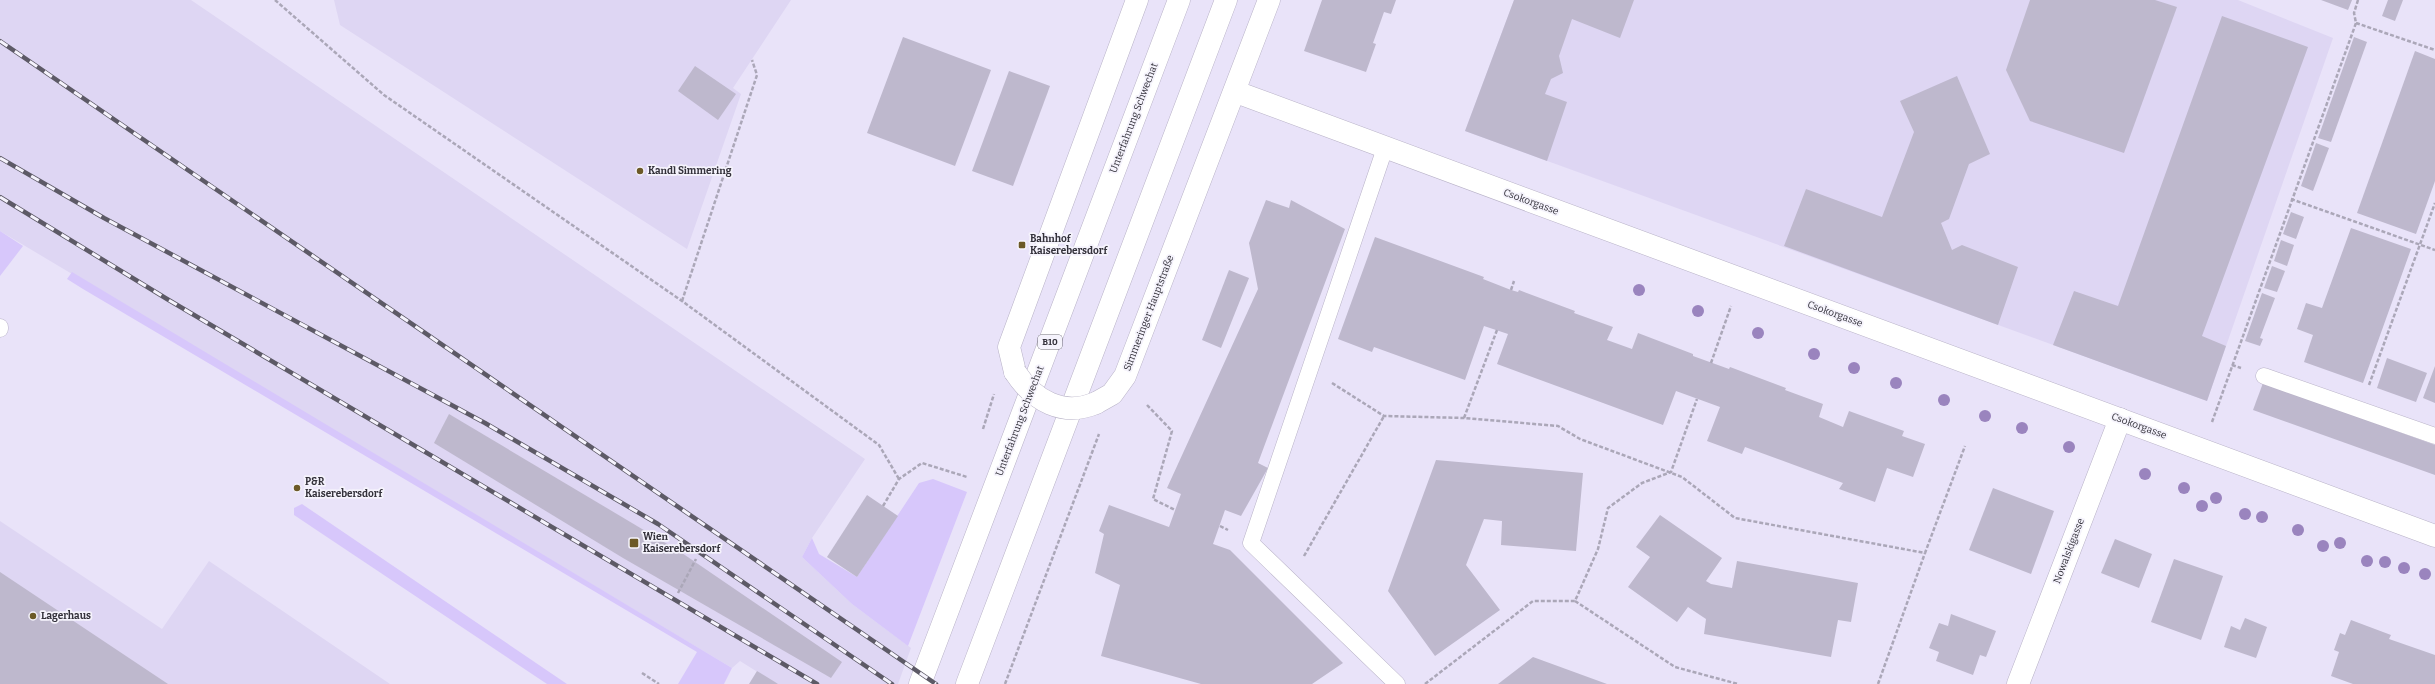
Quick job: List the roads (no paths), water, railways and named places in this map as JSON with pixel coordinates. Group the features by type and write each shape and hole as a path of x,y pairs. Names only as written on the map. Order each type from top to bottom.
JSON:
{"street":[{"name":"Simmeringer Hauptstraße","path":"1137,0 1008,348 1015,372 1035,395 1056,407 1078,409 1096,403 1112,394 1126,376 1236,92 1269,0"},
{"name":"Unterfahrung Schwechat","path":"920,684 1179,0"},
{"path":"967,684 1226,0"},
{"name":"Csokorgasse","path":"1236,92 2435,536"},
{"name":"Nowalskigasse","path":"2018,684 2120,419"}],"lane":[{"path":"1385,148 1251,543 1397,684"},
{"path":"2264,376 2435,436"}],"railway":[{"path":"0,41 936,684"},
{"path":"0,158 104,218 485,423 658,524 892,684"},
{"path":"0,197 167,299 817,684"}],"place":[{"name":"Kandl Simmering","path":"640,171"},
{"name":"Bahnhof Kaiserebersdorf","path":"1022,245"},
{"name":"P&R Kaiserebersdorf","path":"297,488"},
{"name":"Wien Kaiserebersdorf","path":"634,543"},
{"name":"Lagerhaus","path":"33,616"}]}
